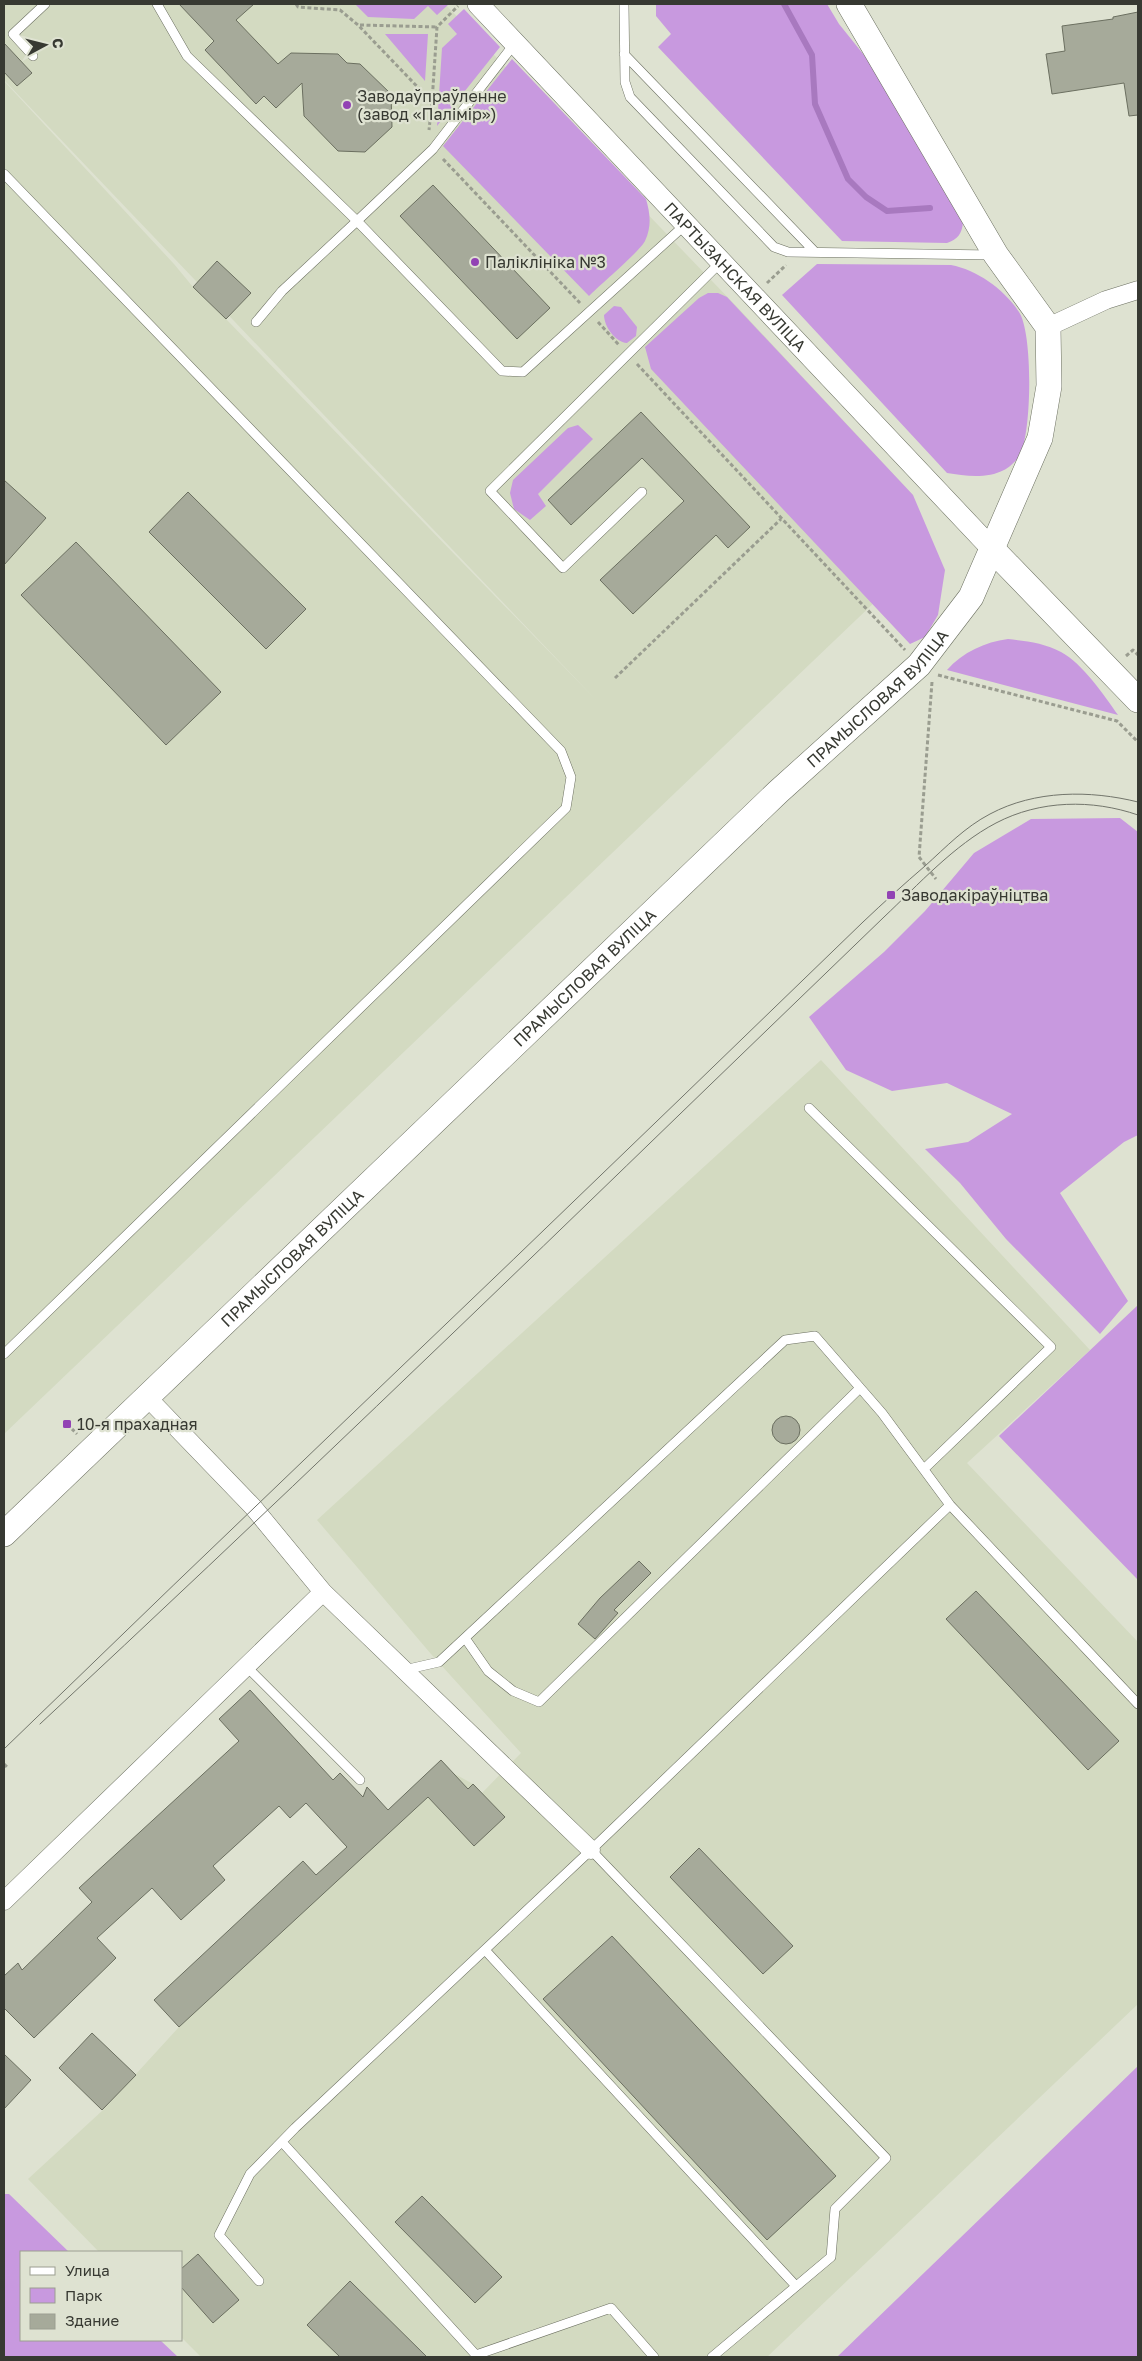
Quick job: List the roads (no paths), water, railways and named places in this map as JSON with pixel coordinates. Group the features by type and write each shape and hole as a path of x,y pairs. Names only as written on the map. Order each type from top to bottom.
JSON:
{"main road":[{"path":"849,4 996,255 1048,327"},
{"name":"ПРАМЫСЛОВАЯ ВУЛІЦА","path":"4,1534 778,792 919,665 970,597 1040,438 1048,386 1048,327"},
{"path":"992,550 1138,700"}],"street":[{"name":"ПАРТЫЗАНСКАЯ ВУЛІЦА","path":"478,4 992,550"},
{"path":"1048,327 1106,300 1138,290"},
{"path":"147,1397 253,1506 323,1592 592,1850"},
{"path":"4,1901 323,1592"}],"lane":[{"path":"33,56 13,34 45,4"},
{"path":"157,4 187,56 358,220 502,371 523,372 686,224"},
{"path":"624,4 625,82 630,97 774,247 788,252 996,255"},
{"path":"256,322 282,291 433,149 515,43"},
{"path":"624,54 815,252"},
{"path":"4,174 561,751 571,778 566,808 4,1354"},
{"path":"642,492 563,568 490,491 722,262"},
{"path":"809,1108 1051,1347 924,1469"},
{"path":"404,1670 439,1662 785,1340 815,1336 882,1413 950,1505 1138,1704"},
{"path":"465,1638 488,1671 513,1691 539,1702 860,1388"},
{"path":"259,2281 219,2235 250,2174 592,1850 950,1505"},
{"path":"246,1666 360,1780"},
{"path":"592,1850 886,2158 835,2209 831,2257 712,2357"},
{"path":"485,1950 796,2286"},
{"path":"282,2142 478,2356 611,2308 654,2357"}],"waterway":[{"path":"784,4 812,55 815,104 848,179 866,197 887,211 930,208"}],"tram line":[{"path":"4,1749 863,922 956,838 990,814 1007,806 1044,796 1063,794 1101,795 1138,802"},
{"path":"40,1724 209,1566 951,854 996,823 1013,815 1048,806 1084,804 1103,806 1138,815"}],"place":[{"name":"Заводаўпраўленне (завод «Палімір»)","path":"347,105"},
{"name":"Паліклініка №3","path":"475,262"},
{"name":"Заводакіраўніцтва","path":"891,895"},
{"name":"10-я прахадная","path":"67,1424"}]}
